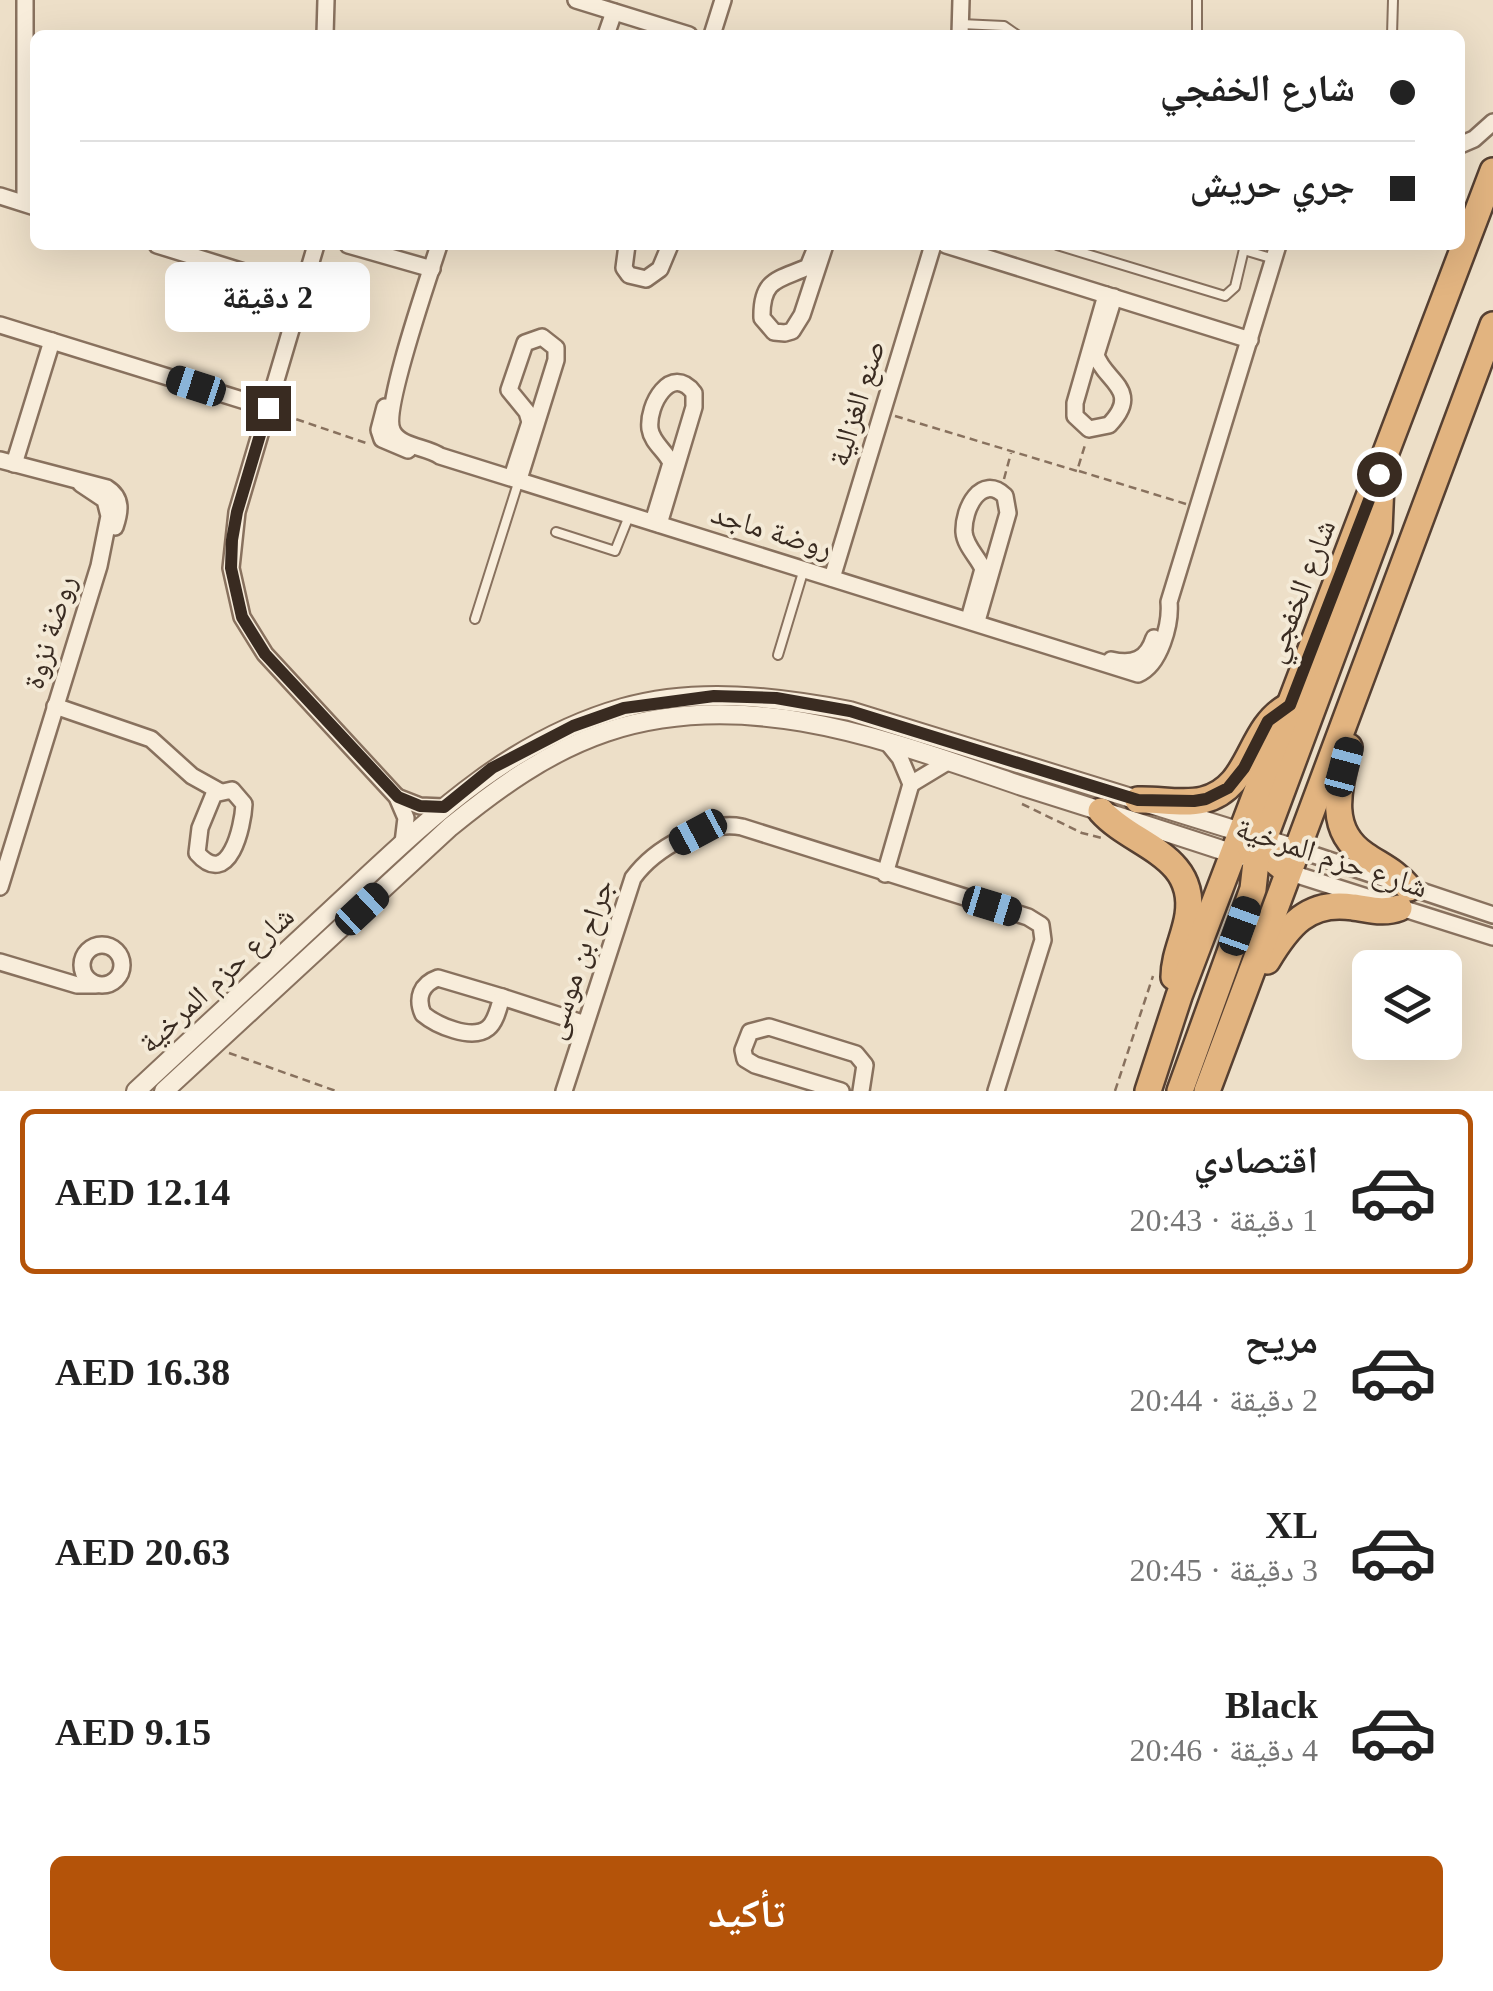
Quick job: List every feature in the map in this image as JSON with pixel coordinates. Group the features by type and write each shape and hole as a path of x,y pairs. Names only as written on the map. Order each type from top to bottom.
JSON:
{"highway":[{"name":"شارع الخفجي","path":"1465,246 1493,171"},
{"name":"شارع الخفجي","path":"1148,1091 1179,996 1249,846 1290,705 1464,250"},
{"path":"1207,1091 1493,324"},
{"path":"1180,1091 1253,888 1249,846 1379,530 1379,474"},
{"path":"1138,800 1194,801 1218,794 1244,768 1268,721 1290,705"},
{"path":"1249,977 1263,966 1294,922 1312,910 1335,905 1383,912 1404,898 1391,870 1362,854 1342,828 1337,798 1350,739 1346,715"},
{"path":"1101,811 1118,828 1164,854 1182,874 1189,905 1174,972 1179,996"},
{"path":"1249,846 1270,857 1292,861"}],"street":[{"path":"25,0 30,66"},
{"path":"325,30 326,0"},
{"path":"576,0 673,30"},
{"path":"714,30 723,0"},
{"path":"960,30 961,0"},
{"path":"608,30 614,12"},
{"path":"1465,143 1493,122"},
{"path":"0,196 30,205"},
{"path":"315,250 237,512 231,568 236,598 250,632 265,654 398,797 406,818 403,843"},
{"path":"366,250 432,268"},
{"name":"روضة ماجد","path":"437,250 397,382 380,424 382,440 516,478 1088,657 1126,663 1144,657 1169,602 1276,252"},
{"path":"626,250 624,268 638,278 654,275 667,250"},
{"path":"818,250 811,263 773,280 764,297 762,318 767,327 785,334 792,330 802,315 820,250"},
{"name":"صنع الغزالية","path":"832,578 931,250"},
{"path":"1454,250 1454,276"},
{"path":"198,251 305,291"},
{"path":"984,251 1250,340"},
{"path":"791,273 811,288"},
{"path":"1110,296 1096,355 1121,391 1120,408 1109,425 1090,429 1075,416 1082,374 1110,296"},
{"path":"0,325 268,408"},
{"path":"536,337 552,343 556,354 516,478 530,422 523,407 511,396 509,385 522,348 536,337"},
{"name":"روضة نزوة","path":"0,887 99,566 109,511 102,496 81,484 7,462 52,341"},
{"path":"1082,374 1106,370"},
{"name":"روضة ماجد","path":"397,382 390,418 393,433 440,456"},
{"path":"670,383 684,383 694,393 694,407 656,523 671,463 652,434 651,420 660,392 670,383"},
{"path":"523,407 545,397"},
{"path":"663,450 685,438"},
{"path":"986,488 1000,491 1008,503 1008,512 973,620 983,574 964,532 971,503 986,488"},
{"path":"975,552 999,543"},
{"name":"شارع حزم المرخية","path":"136,1091 403,843 492,768 573,726 624,708 714,696 776,698 850,711 1138,800 1249,846"},
{"path":"55,706 150,740 183,769 219,791 237,793 244,810 231,856 218,864 202,860 196,846 206,808 219,791"},
{"name":"شارع حزم المرخية","path":"164,1091 450,827 498,788 546,758 607,732 719,714 776,716 887,742 1101,811 1249,846"},
{"path":"884,874 911,784 900,758 887,742"},
{"path":"911,784 948,761"},
{"path":"183,769 206,808"},
{"path":"398,797 420,806 444,807"},
{"name":"جراح بن موسى","path":"564,1091 633,878 659,853 719,824 742,828 1041,924 1043,940 996,1091"},
{"name":"شارع حزم المرخية","path":"1292,861 1404,898 1493,937"},
{"name":"شارع حزم المرخية","path":"1292,861 1404,898 1493,915"},
{"path":"0,962 77,985 96,985 111,984 122,964 110,946 94,946 83,957 83,972 96,985"},
{"path":"0,952 65,973 83,972"},
{"path":"502,997 488,1028 472,1032 429,1019 423,1014 419,999 424,985 445,978 585,1024"},
{"path":"841,1091 745,1059 743,1050 750,1032 769,1027 856,1054 865,1065 861,1091"}],"lane":[{"path":"1198,0 1198,30"},
{"path":"1392,0 1392,30"},
{"path":"960,30 1004,26 1010,30"},
{"path":"1073,250 1225,296 1235,287 1244,250"},
{"path":"475,619 516,478"},
{"path":"556,532 618,550 630,515"},
{"path":"778,655 804,570"}],"path":[{"path":"268,408 366,443 382,440"},
{"path":"882,412 1198,508"},
{"path":"1077,471 1090,429"},
{"path":"1000,491 1012,451"},
{"path":"1013,800 1082,833 1114,842"},
{"path":"1116,1091 1156,964"},
{"path":"228,1052 336,1091"}],"route":[{"path":"268,408 232,540 231,568 242,617 265,654 398,797 432,808 444,807 492,768 573,726 624,708 714,696 776,698 850,711 1138,800 1206,799 1228,788 1237,778 1262,728 1290,705 1379,474"}]}
